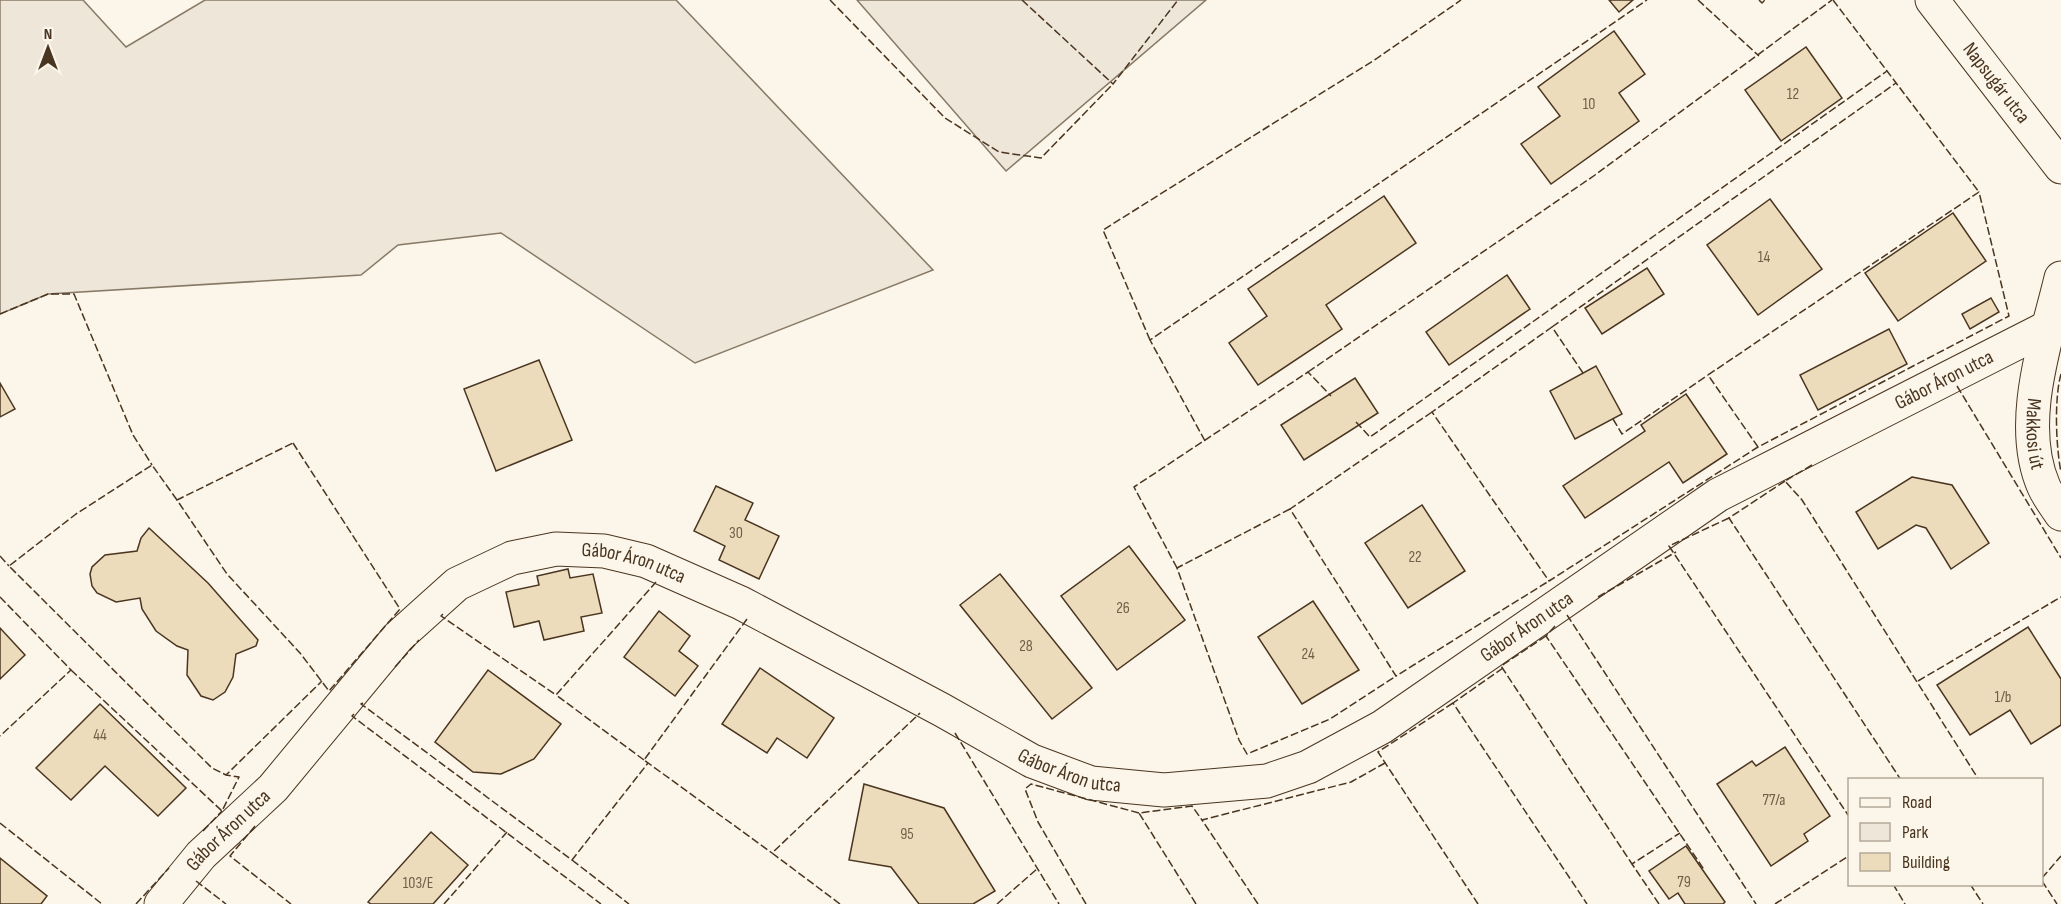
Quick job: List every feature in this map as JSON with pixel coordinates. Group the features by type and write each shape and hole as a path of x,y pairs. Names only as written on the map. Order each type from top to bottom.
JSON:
{"street":[{"name":"Napsugár utca","path":"1932,0 2061,166"},
{"name":"Makkosi út","path":"2061,278 2033,390 2034,444 2043,486 2061,514"},
{"name":"Gábor Áron utca","path":"161,904 201,855 273,788 398,637 457,584 512,558 556,549 604,551 646,561 741,603 942,710 1032,761 1091,783 1164,790 1267,781 1308,767 1382,727 1718,495 2050,326"}],"green space":[{"path":"0,0 83,0 126,47 205,0 676,0 933,270 695,363 501,233 398,245 361,275 48,294 0,314"},
{"path":"857,0 1206,0 1006,171"}],"building":[{"path":"1609,0 1633,0 1619,12"},
{"path":"1614,31 1645,74 1619,93 1639,121 1551,184 1521,144 1560,116 1538,87"},
{"path":"1806,47 1842,98 1781,141 1745,90"},
{"path":"1384,196 1416,243 1326,305 1342,329 1258,385 1229,343 1267,316 1248,289"},
{"path":"1770,199 1822,269 1758,315 1707,245"},
{"path":"1953,213 1986,261 1898,321 1865,273"},
{"path":"1647,268 1664,294 1602,334 1585,308"},
{"path":"1507,275 1530,309 1449,365 1426,332"},
{"path":"1991,298 1999,312 1970,329 1962,314"},
{"path":"1889,329 1907,364 1818,410 1800,375"},
{"path":"539,360 572,440 496,471 464,389"},
{"path":"1596,366 1622,414 1575,439 1550,391"},
{"path":"1355,378 1378,413 1304,460 1281,425"},
{"path":"0,383 15,409 0,417"},
{"path":"1686,394 1727,454 1683,483 1669,462 1585,518 1563,486 1645,431 1641,425"},
{"path":"1912,477 1952,485 1989,543 1951,569 1926,528 1916,525 1878,549 1856,512"},
{"path":"716,486 753,503 745,520 779,536 759,579 719,560 725,546 694,531"},
{"path":"1422,505 1465,571 1408,608 1365,543"},
{"path":"149,528 208,583 258,640 256,646 236,654 233,677 225,692 213,700 201,696 187,675 188,650 177,646 156,631 142,609 140,598 116,602 97,593 92,586 90,574 92,567 105,555 137,551 141,538"},
{"path":"1129,546 1185,620 1117,670 1061,596"},
{"path":"568,569 570,578 593,574 602,613 581,617 584,631 544,640 539,621 514,627 506,592 539,585 537,576"},
{"path":"1000,574 1092,688 1052,719 960,605"},
{"path":"1313,601 1359,670 1302,704 1258,637"},
{"path":"659,611 690,636 679,651 698,666 675,696 624,657"},
{"path":"2028,627 2061,679 2061,725 2031,744 2010,710 1970,735 1937,685"},
{"path":"0,628 25,655 0,679"},
{"path":"760,668 834,718 807,758 777,738 767,753 722,724"},
{"path":"488,670 561,724 534,759 501,774 473,772 435,742"},
{"path":"100,704 186,788 158,816 105,766 71,800 36,768"},
{"path":"1785,747 1830,816 1804,834 1808,841 1771,866 1717,784 1752,761 1756,766"},
{"path":"864,784 944,808 995,891 973,904 919,904 891,867 849,860"},
{"path":"431,832 468,865 433,904 371,904 368,902"},
{"path":"1686,846 1725,902 1723,904 1685,904 1678,893 1669,899 1649,871"},
{"path":"0,858 47,896 41,904 0,904"}],"fence":[{"path":"830,0 945,118 999,152 1041,158 1113,84"},
{"path":"1022,0 1113,84 1178,0"},
{"path":"1150,340 1103,230 1376,59 1461,0"},
{"path":"1205,441 1150,340 1647,0"},
{"path":"1698,0 1759,56"},
{"path":"1759,0 1762,3 1765,0"},
{"path":"1308,372 1595,175 1832,0"},
{"path":"1833,0 1979,192"},
{"path":"1356,422 1370,437 1887,71"},
{"path":"1552,327 1896,83"},
{"path":"1583,373 1552,327 1432,412 1549,581 1758,447 2009,316 1979,192 1708,375 1758,447"},
{"path":"0,314 48,294 74,294 133,435 152,465"},
{"path":"1177,568 1134,487 1308,372 1331,396"},
{"path":"2061,374 2056,423 2061,472"},
{"path":"1613,419 1622,434 1708,375"},
{"path":"1957,386 2061,558"},
{"path":"1432,412 1290,509 1396,676 1549,581"},
{"path":"293,443 400,609 329,691 300,653 227,574 177,500 293,443"},
{"path":"177,500 152,465 76,514 9,566 212,768 226,775 322,681"},
{"path":"1812,465 1785,481 1802,500 1978,778"},
{"path":"1785,481 1729,518 1900,778"},
{"path":"1290,509 1177,568 1239,740 1247,754 1330,719 1396,676"},
{"path":"1729,518 1669,546 1848,815"},
{"path":"1598,597 1676,552"},
{"path":"0,556 9,566"},
{"path":"644,760 556,695 656,582"},
{"path":"0,597 71,670 0,736"},
{"path":"1918,681 2061,597"},
{"path":"443,614 441,616 556,695"},
{"path":"1567,615 1756,904"},
{"path":"747,619 644,760 772,853"},
{"path":"1555,626 1546,636 1705,871"},
{"path":"1546,636 1501,666 1632,864"},
{"path":"395,667 419,640"},
{"path":"1503,668 1453,703 1587,904"},
{"path":"71,670 222,811 239,777 226,775"},
{"path":"363,703 361,704 572,860 648,763"},
{"path":"1453,703 1378,752 1478,904"},
{"path":"840,904 772,853 920,713"},
{"path":"354,714 352,716 601,904"},
{"path":"955,733 1059,904"},
{"path":"1258,904 1202,820 1351,782 1385,763"},
{"path":"1086,904 1038,822 1025,789 1031,784 1139,813"},
{"path":"1196,904 1139,813 1192,806 1202,820"},
{"path":"203,831 222,811"},
{"path":"0,823 102,904"},
{"path":"255,826 230,856 291,904"},
{"path":"444,904 507,832"},
{"path":"1659,904 1632,864 1680,833"},
{"path":"1775,904 1848,856"},
{"path":"2043,877 2061,856"},
{"path":"572,860 629,904"},
{"path":"136,904 169,868"},
{"path":"997,904 1038,868"},
{"path":"196,881 226,904"},
{"path":"2043,883 2057,904"},
{"path":"1894,886 1905,904"},
{"path":"1971,886 1983,904"}]}
